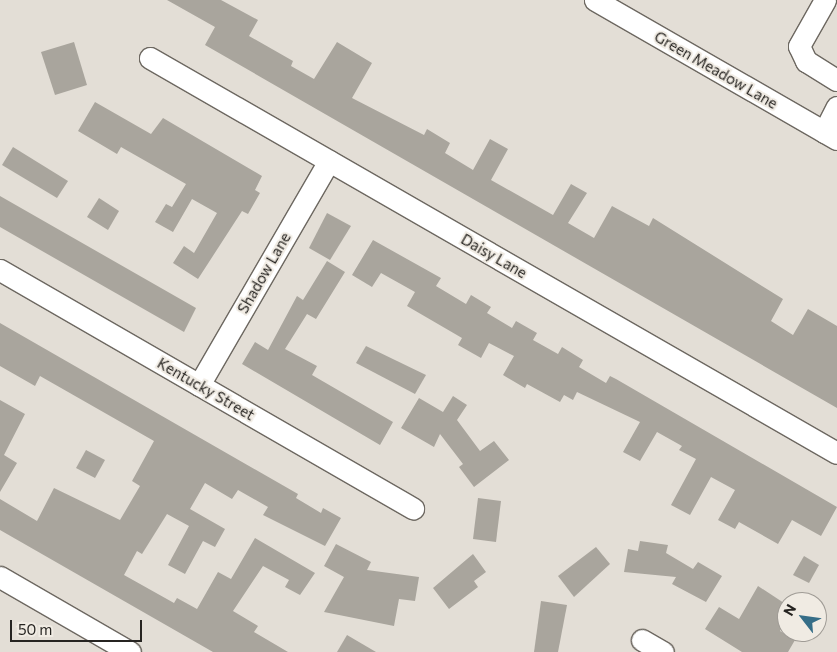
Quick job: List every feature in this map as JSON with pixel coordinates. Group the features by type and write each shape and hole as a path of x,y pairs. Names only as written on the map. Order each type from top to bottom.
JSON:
{"street":[{"name":"Green Meadow Lane","path":"595,0 830,136"},
{"path":"825,0 799,46 806,61 837,80"},
{"name":"Daisy Lane","path":"150,58 837,453"},
{"path":"830,136 837,107"},
{"name":"Shadow Lane","path":"199,385 328,161"},
{"name":"Kentucky Street","path":"0,270 412,508"},
{"path":"0,577 130,652"},
{"path":"642,640 663,652"}],"building":[{"path":"167,0 221,0 258,20 249,36 293,61 291,66 314,79 337,42 372,63 352,98 424,135 427,129 450,143 445,153 473,170 490,139 508,149 491,180 553,215 571,184 587,193 568,223 594,238 612,206 649,226 653,218 783,299 771,321 793,335 808,309 837,326 837,408 205,45 215,27"},
{"path":"74,42 87,85 55,95 41,52"},
{"path":"95,102 151,134 163,118 262,176 255,190 260,193 248,214 242,211 198,279 173,263 184,246 194,253 217,213 192,199 173,232 155,222 166,204 172,207 186,184 121,147 117,154 78,131"},
{"path":"13,147 68,181 57,198 2,165"},
{"path":"0,196 196,308 184,332 0,227"},
{"path":"99,198 119,211 108,230 87,217"},
{"path":"327,213 351,226 330,260 309,248"},
{"path":"373,240 441,278 436,286 466,304 471,295 491,307 487,313 512,328 516,321 537,333 533,340 558,354 562,347 583,360 579,367 606,383 610,376 616,379 837,507 821,536 792,520 778,544 739,522 735,529 718,520 735,490 711,477 690,515 671,505 696,459 679,450 682,446 657,432 640,461 623,452 640,422 577,392 573,400 564,395 560,402 527,384 525,388 503,375 514,356 489,343 481,358 458,345 462,338 407,306 415,292 381,273 372,287 352,275"},
{"path":"327,261 345,272 316,319 307,314 285,349 317,366 312,375 393,422 380,445 242,364 255,342 268,350 297,296 303,300"},
{"path":"0,323 298,494 296,498 321,513 323,508 341,518 325,546 263,515 268,507 238,490 232,499 205,483 190,509 225,529 215,547 203,541 185,574 168,565 189,526 167,514 142,554 137,551 124,575 174,603 177,598 197,609 218,572 231,579 255,538 315,573 300,595 285,587 289,580 263,566 233,611 258,626 254,632 288,652 213,652 0,530 0,499 37,521 54,488 120,520 140,486 132,481 154,441 40,376 35,386 0,366"},
{"path":"366,346 426,375 415,394 356,363"},
{"path":"453,396 467,405 457,420 480,451 494,441 509,460 474,487 459,467 463,464 440,434 434,447 401,428 419,398 443,412"},
{"path":"0,400 25,414 4,455 17,463 0,492"},
{"path":"86,450 105,460 95,478 76,468"},
{"path":"478,498 501,501 496,542 473,539"},
{"path":"640,541 668,545 666,553 693,569 698,562 722,576 706,602 672,584 676,577 624,572 628,549 638,551"},
{"path":"336,544 371,562 367,570 419,577 415,601 399,599 394,626 324,612 344,577 324,566"},
{"path":"596,547 610,564 574,597 558,576"},
{"path":"473,554 486,572 474,581 478,587 449,609 433,588"},
{"path":"804,556 819,565 809,583 793,575"},
{"path":"758,586 777,598 777,642 794,642 788,652 742,652 705,629 719,607 739,619"},
{"path":"541,601 567,605 558,652 534,652"},
{"path":"347,635 376,652 337,652"}]}
